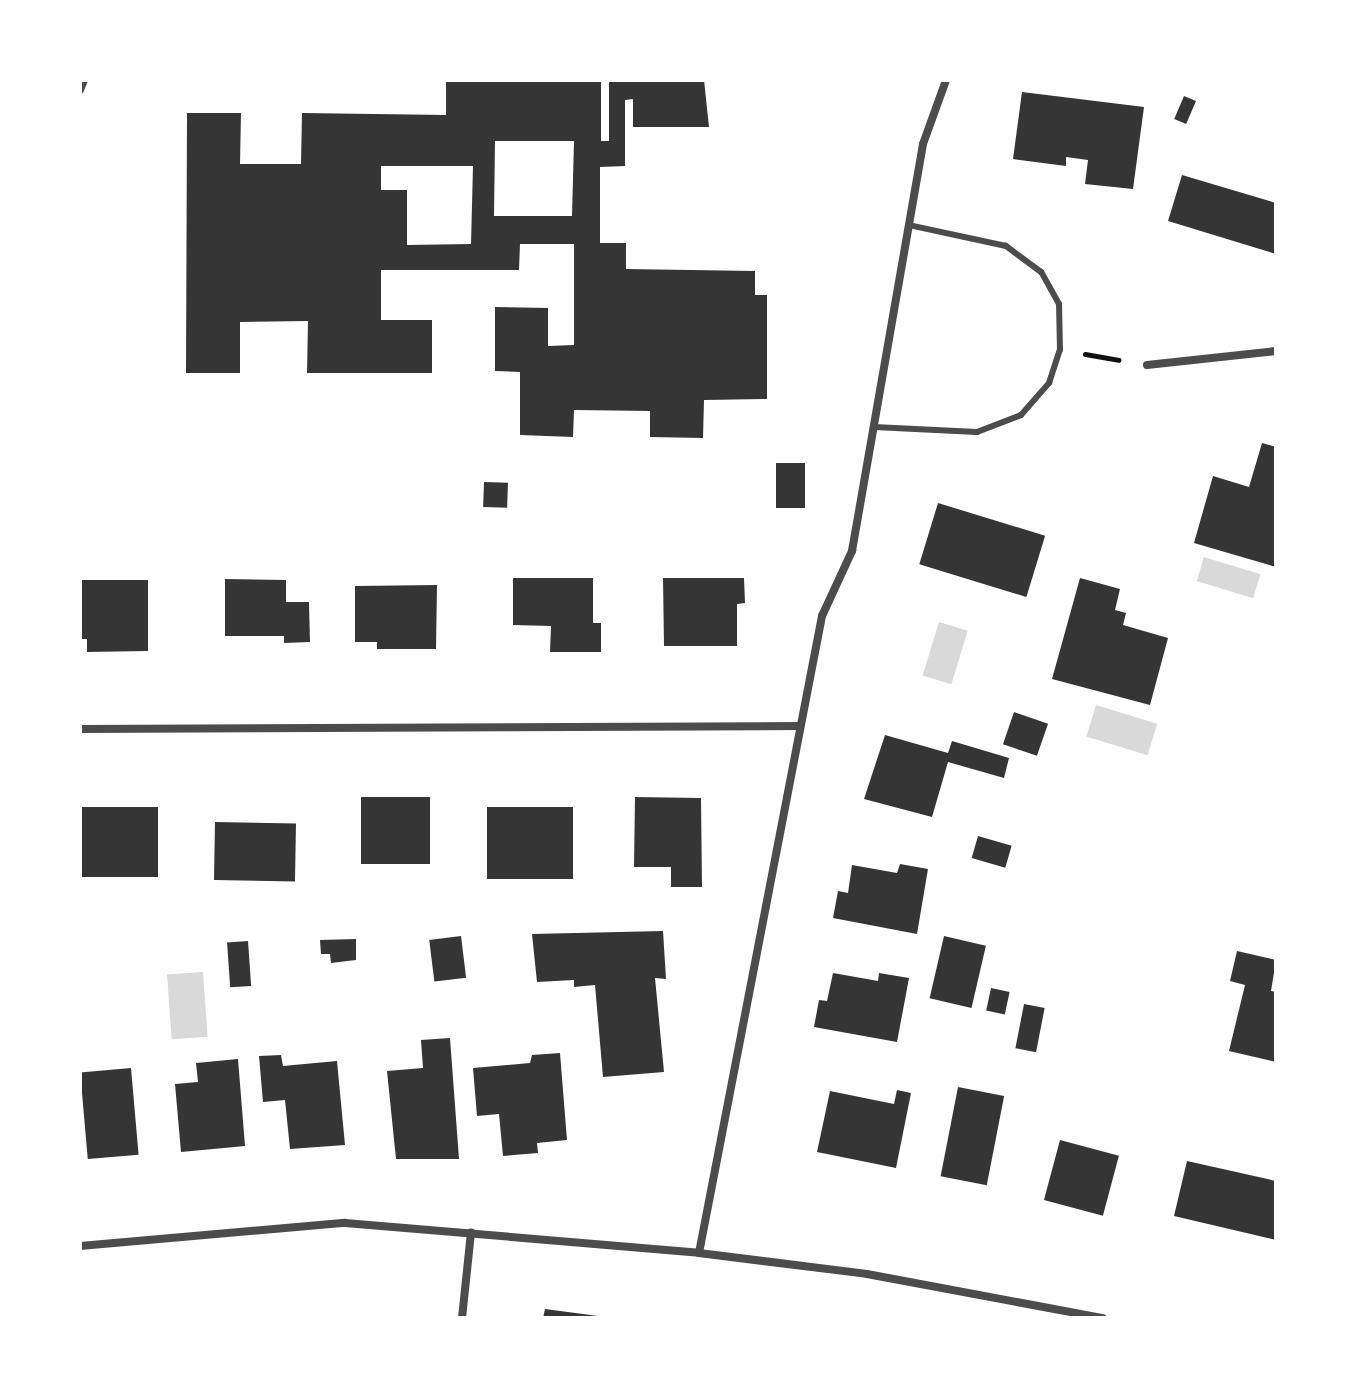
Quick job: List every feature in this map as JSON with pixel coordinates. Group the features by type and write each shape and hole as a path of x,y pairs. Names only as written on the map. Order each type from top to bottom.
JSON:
{"street":[{"path":"80,90 84,80"},
{"path":"699,1253 822,616 852,551 923,144 946,80"},
{"path":"1147,365 1276,351"},
{"path":"80,729 800,726"},
{"path":"80,1246 345,1223 699,1253 867,1274 1114,1318"},
{"path":"462,1318 471,1232"}],"lane":[{"path":"874,427 977,432 1021,415 1049,383 1060,350 1059,304 1041,272 1006,246 909,225"}],"path":[{"path":"1060,350 1147,365"}],"shaded area":[{"path":"1204,557 1260,574 1253,598 1197,581"},
{"path":"939,622 968,631 951,684 923,676"},
{"path":"1096,705 1157,724 1148,755 1086,737"},
{"path":"203,972 208,1037 172,1039 167,975"}],"building":[{"path":"446,80 601,80 601,141 609,141 609,80 704,80 709,127 633,127 633,99 625,100 625,166 600,167 600,243 626,243 626,269 755,271 755,295 767,295 767,399 704,400 703,438 650,437 650,411 574,410 573,437 520,435 520,372 495,371 495,307 548,308 548,346 574,345 574,244 520,244 519,270 381,270 381,320 432,320 432,373 307,373 308,321 240,322 240,373 186,373 187,113 241,113 240,164 301,164 302,113 446,115","holes":["495,141 574,141 572,216 494,216","381,166 473,166 471,244 407,245 407,190 381,190"]},
{"path":"1022,92 1144,107 1133,189 1085,184 1088,160 1066,157 1066,166 1013,159"},
{"path":"1184,96 1196,101 1186,124 1174,119"},
{"path":"1182,175 1276,203 1276,254 1168,221"},
{"path":"1262,443 1276,447 1276,567 1194,543 1213,476 1249,487"},
{"path":"776,463 805,463 805,508 776,508"},
{"path":"484,482 508,483 507,508 483,507"},
{"path":"938,503 1045,536 1026,597 919,564"},
{"path":"513,578 593,578 593,623 601,623 601,652 550,652 551,626 513,625"},
{"path":"663,578 744,578 745,603 737,604 737,646 664,646"},
{"path":"1080,578 1120,589 1115,610 1126,613 1123,625 1168,638 1150,705 1052,679"},
{"path":"225,579 286,580 286,602 309,602 310,642 284,643 284,636 225,636"},
{"path":"80,580 148,580 148,651 87,652 87,639 80,639"},
{"path":"437,585 436,649 377,649 377,642 355,642 355,586"},
{"path":"1014,712 1048,724 1037,756 1003,744"},
{"path":"885,735 948,753 952,741 1009,758 1004,778 948,762 932,817 864,799"},
{"path":"361,797 430,797 430,864 361,864"},
{"path":"635,797 701,798 702,887 671,887 671,867 634,867"},
{"path":"80,807 158,807 158,877 80,877"},
{"path":"487,807 573,807 573,879 487,879"},
{"path":"215,822 296,823 295,881 214,880"},
{"path":"978,836 1012,846 1005,868 972,858"},
{"path":"900,864 928,869 917,934 833,918 838,891 848,893 852,865 897,873"},
{"path":"663,931 666,979 655,978 664,1072 603,1077 595,985 574,987 574,980 537,982 532,934"},
{"path":"461,936 466,978 434,982 429,940"},
{"path":"944,936 986,946 972,1008 930,998"},
{"path":"356,939 356,960 331,963 330,954 321,954 320,940"},
{"path":"248,941 251,986 230,987 227,942"},
{"path":"1237,951 1276,960 1271,991 1276,992 1276,1062 1229,1051 1245,985 1230,981"},
{"path":"833,973 878,981 879,973 909,978 897,1042 814,1027 819,1000 827,1001"},
{"path":"991,988 1010,992 1005,1014 986,1010"},
{"path":"1024,1004 1045,1008 1036,1052 1015,1048"},
{"path":"450,1038 459,1159 396,1159 387,1071 423,1068 421,1040"},
{"path":"560,1053 567,1140 537,1143 538,1153 503,1156 499,1114 477,1116 473,1068 530,1063 532,1055"},
{"path":"281,1055 283,1066 337,1061 345,1145 290,1149 285,1100 263,1102 259,1056"},
{"path":"238,1059 245,1146 181,1152 175,1084 198,1082 196,1063"},
{"path":"131,1068 139,1155 88,1159 80,1072"},
{"path":"958,1087 1004,1096 987,1185 941,1176"},
{"path":"897,1090 911,1093 896,1168 817,1152 830,1091 894,1104"},
{"path":"1060,1140 1119,1156 1103,1216 1044,1200"},
{"path":"1187,1161 1276,1181 1276,1240 1174,1216"},
{"path":"545,1309 598,1316 598,1318 543,1318"}]}
